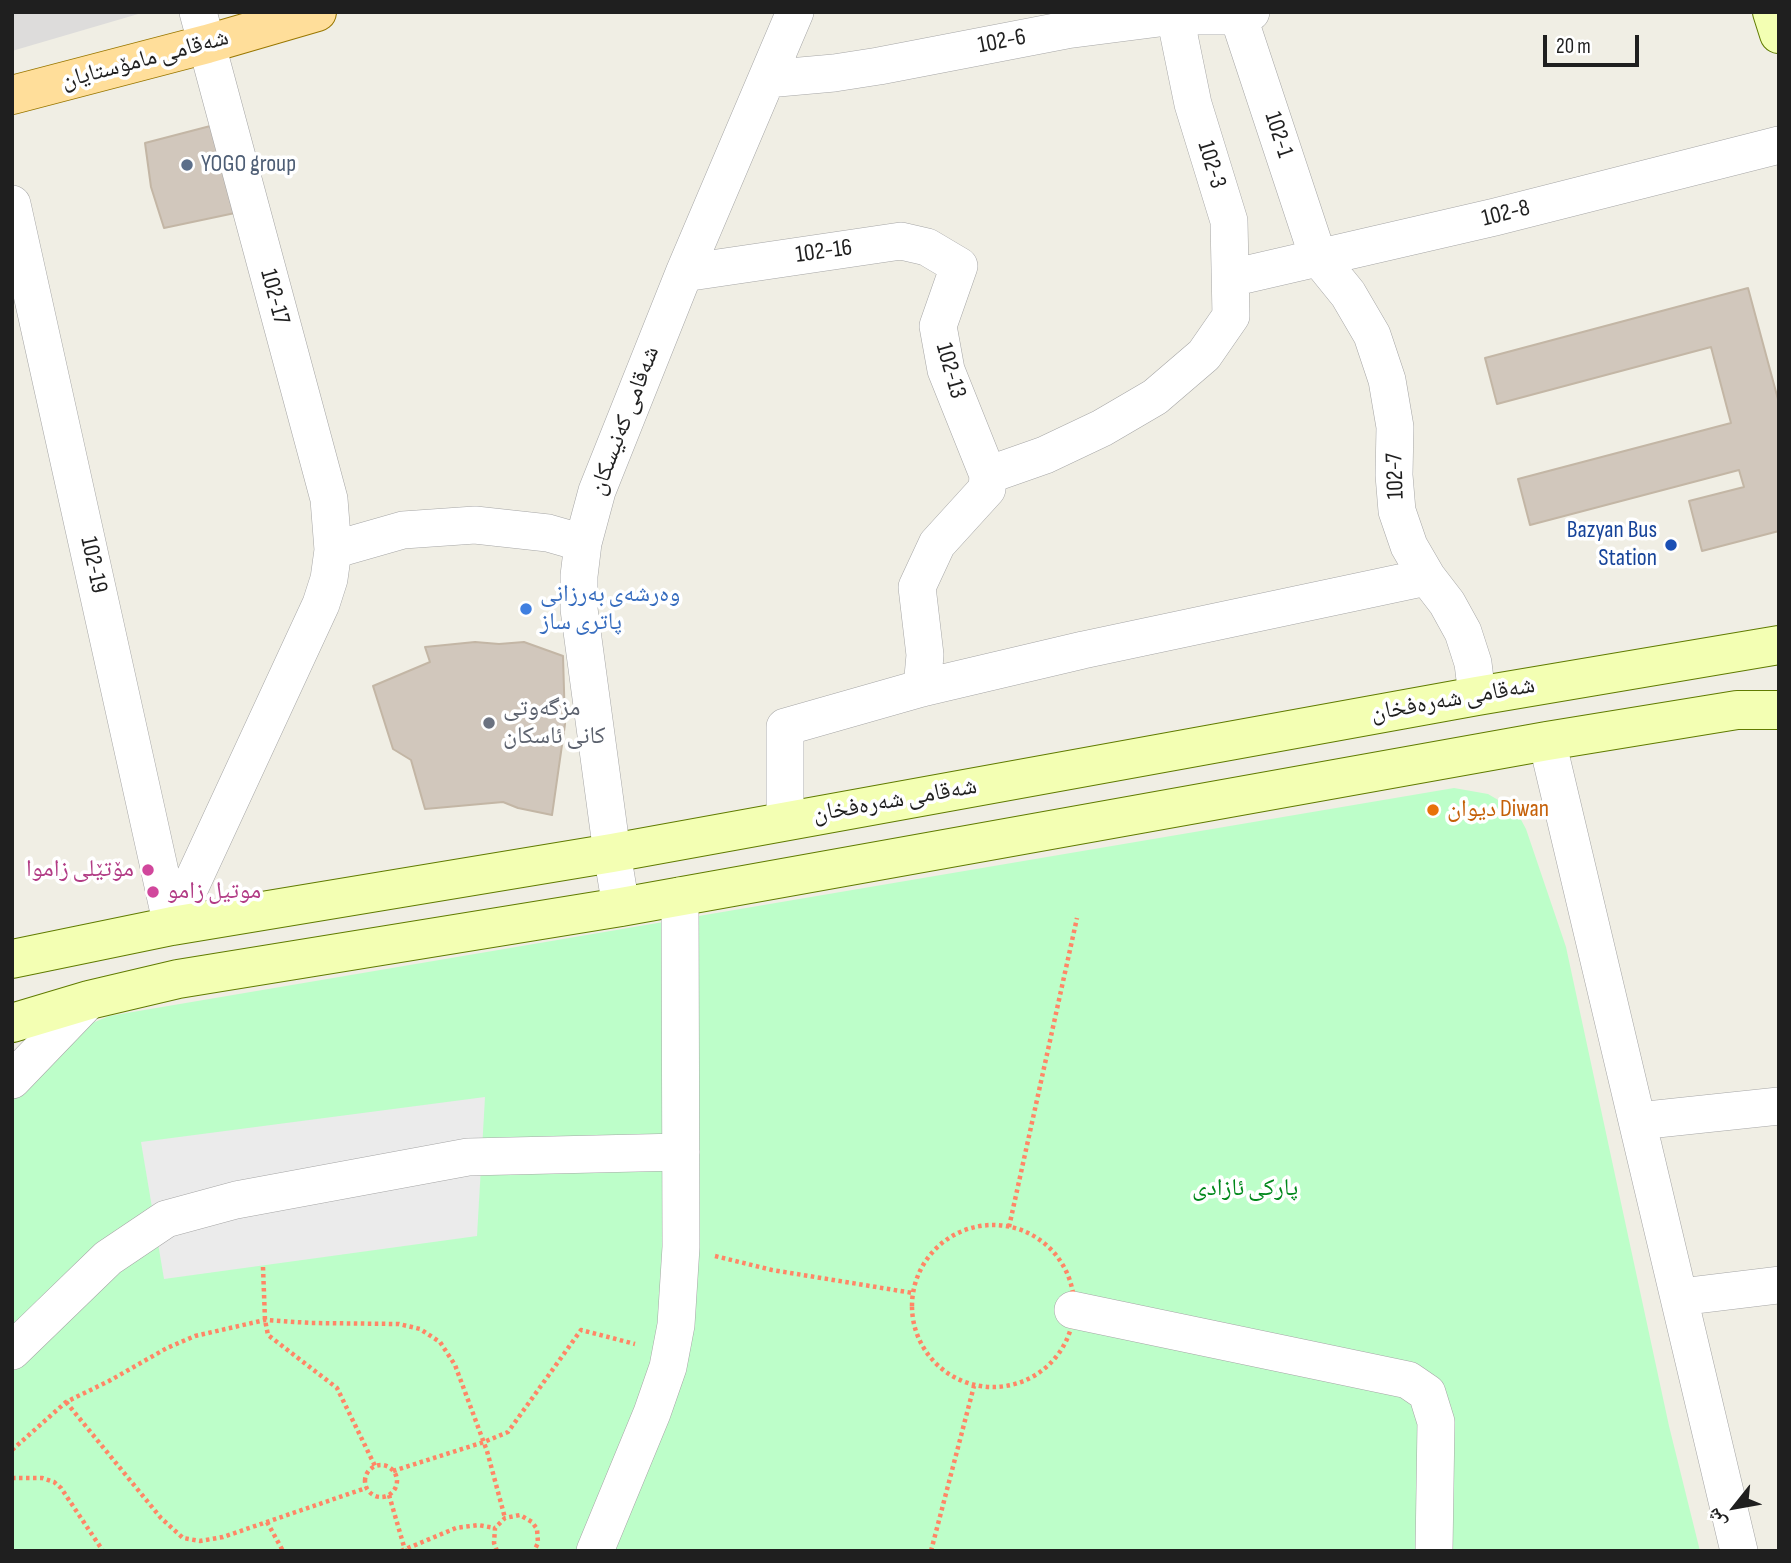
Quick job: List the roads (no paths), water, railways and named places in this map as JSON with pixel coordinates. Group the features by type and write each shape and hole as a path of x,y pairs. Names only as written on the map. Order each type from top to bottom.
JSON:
{"main road":[{"name":"شەقامی مامۆستایان","path":"12,95 203,28 317,12"},
{"path":"1772,12 1779,34"},
{"name":"شەقامی شەرەفخان","path":"12,959 172,926 612,853 1477,695 1779,645"},
{"path":"12,1024 89,1000 178,979 680,896 1547,741 1737,710 1778,710"}],"street":[{"name":"شەقامی کەنیسکان","path":"621,906 579,609 583,543 597,491 684,273 795,12"},
{"name":"102-6","path":"767,79 878,66 1064,21 1242,13"},
{"name":"102-1","path":"1242,13 1318,257"},
{"name":"102-3","path":"988,475 1079,439 1155,397 1204,355 1231,316 1228,221 1192,104 1175,16"},
{"name":"102-17","path":"172,926 321,604 329,579 333,550 329,499 203,28"},
{"name":"102-8","path":"1231,278 1495,217 1779,145"},
{"name":"102-19","path":"12,204 172,926"},
{"name":"102-16","path":"684,273 901,241 927,247 959,266"},
{"name":"102-7","path":"1318,257 1348,294 1372,335 1387,380 1395,427 1394,475 1397,511 1409,546 1463,632 1473,663 1477,695"},
{"name":"102-13","path":"959,266 938,326 946,370 988,475"},
{"path":"922,688 925,655 917,587 937,544 987,489 988,475"},
{"path":"333,550 403,530 451,526 511,527 548,533 583,543"},
{"path":"785,821 785,727 922,688 1083,650 1427,578"},
{"path":"1547,741 1739,1551"},
{"path":"595,1551 652,1413 668,1367 676,1325 681,1247 680,896"},
{"path":"12,1080 89,1000"},
{"path":"1638,1121 1779,1106"},
{"path":"17,1339 108,1258 166,1219 236,1200 468,1157 681,1152"},
{"path":"1680,1297 1779,1285"},
{"path":"1073,1310 1408,1380 1427,1393 1436,1422 1434,1551"}],"place":[{"name":"YOGO group","path":"187,165"},
{"name":"Bazyan Bus Station","path":"1671,545"},
{"name":"وەرشەی بەرزانی پاتری ساز","path":"526,609"},
{"name":"مزگەوتی کانی ئاسکان","path":"489,723"},
{"name":"دیوان Diwan","path":"1433,810"},
{"name":"مۆتێلی زاموا","path":"148,870"},
{"name":"موتيل زامو","path":"153,892"}],"park label":[{"name":"پارکی ئازادی","path":"1245,1189"}]}
